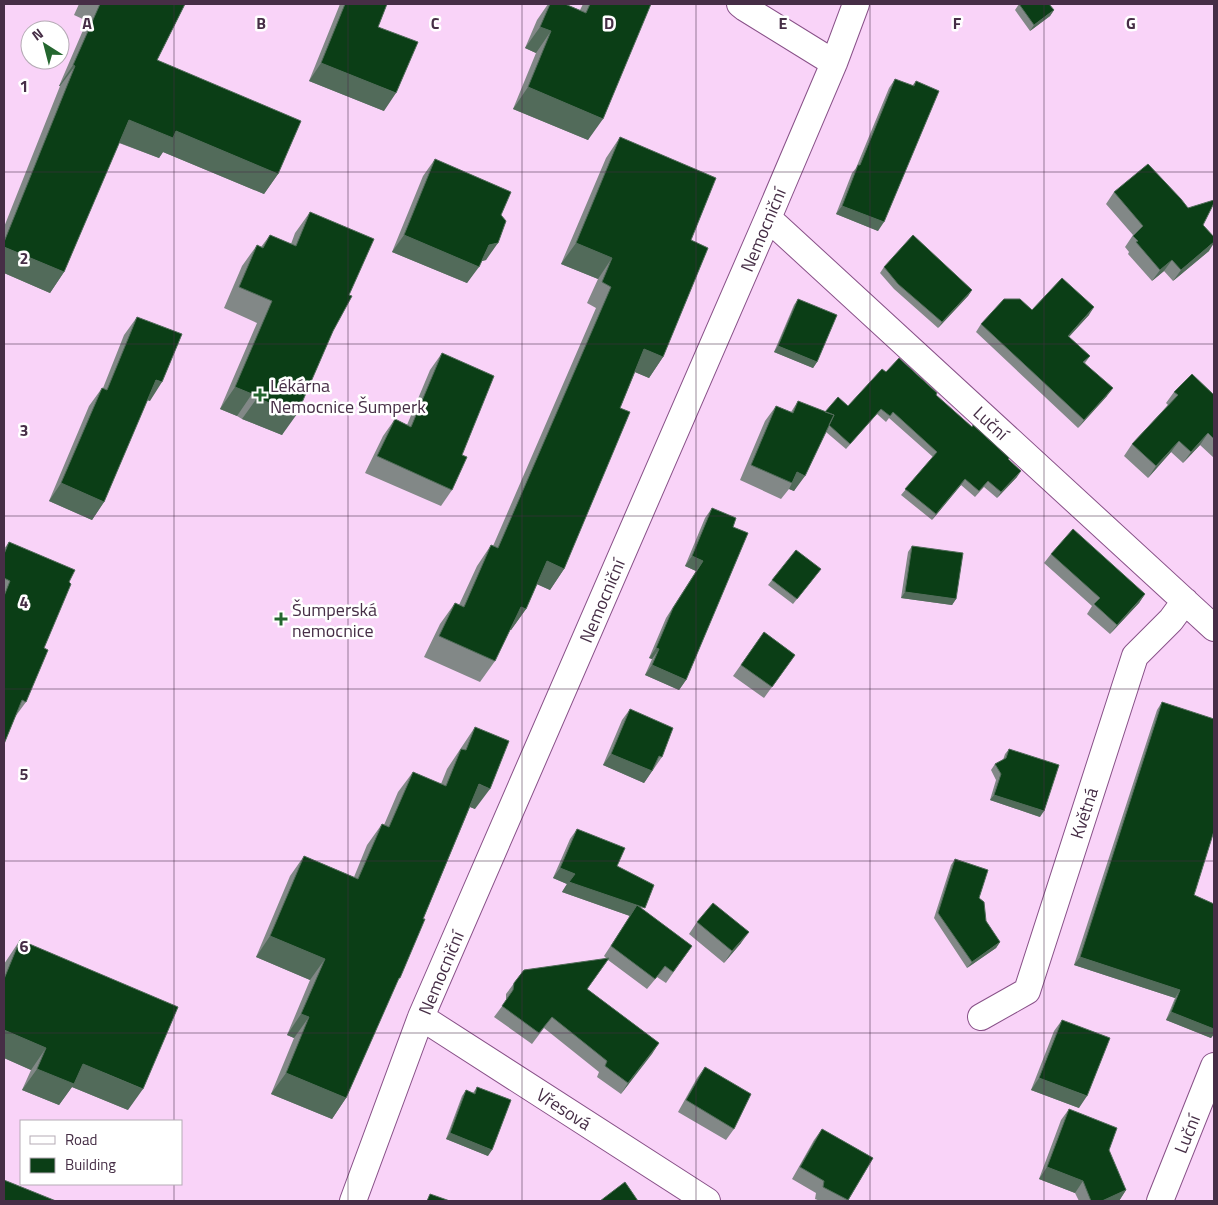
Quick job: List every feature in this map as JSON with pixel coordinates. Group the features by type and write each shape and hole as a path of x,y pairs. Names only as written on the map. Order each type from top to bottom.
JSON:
{"street":[{"path":"740,4 834,63"},
{"name":"Nemocniční","path":"353,1201 421,1017 768,218 834,63 856,4"},
{"name":"Luční","path":"768,218 1214,628"},
{"name":"Květná","path":"981,1017 1027,991 1134,656 1171,620 1185,601"},
{"name":"Vřesová","path":"421,1017 707,1201"},
{"name":"Luční","path":"1160,1201 1214,1066"}],"building":[{"path":"100,4 185,4 157,60 301,121 278,174 176,131 173,138 129,120 64,272 4,247 4,242 75,66 73,65"},
{"path":"345,4 387,4 378,27 418,42 396,93 321,63"},
{"path":"550,4 565,4 586,13 590,4 651,4 603,119 528,87 551,31 540,27"},
{"path":"1019,4 1049,4 1054,10 1034,25"},
{"path":"895,79 914,86 916,81 939,91 884,222 842,206"},
{"path":"620,137 716,178 691,240 708,248 663,357 644,349 620,408 630,412 564,569 547,561 526,609 521,607 495,661 439,636 455,603 464,607 491,545 498,548 611,287 602,282 612,258 576,243"},
{"path":"435,159 511,192 501,215 506,221 498,243 489,245 479,267 404,235"},
{"path":"1148,164 1188,208 1214,200 1203,225 1214,237 1214,242 1181,270 1172,260 1160,270 1133,236 1143,226 1114,192"},
{"path":"310,212 374,239 349,295 352,296 333,331 297,414 235,387 272,301 239,287 257,245 263,248 270,235 296,246"},
{"path":"913,235 972,290 942,322 898,284 884,267"},
{"path":"1062,278 1094,307 1068,336 1090,356 1083,362 1113,388 1084,420 981,324 1004,299 1020,299 1032,310"},
{"path":"798,299 837,315 817,362 778,346"},
{"path":"137,317 182,334 162,382 156,380 104,502 61,483 102,388 107,390"},
{"path":"442,353 494,376 462,455 467,457 452,490 377,456 395,419 411,427"},
{"path":"899,358 937,393 936,395 972,427 973,425 1021,471 1001,492 988,481 979,491 965,479 936,514 905,489 937,452 893,412 890,416 881,409 850,444 829,425 834,415 825,412 838,397 848,406 882,369 886,372"},
{"path":"1192,374 1214,395 1214,439 1208,433 1191,452 1179,441 1156,466 1132,444 1178,395 1174,392"},
{"path":"798,401 834,415 805,476 797,472 792,483 751,465 776,406 793,413"},
{"path":"712,508 736,518 733,527 748,533 686,680 652,665 659,649 656,648 673,608 703,561 692,556"},
{"path":"1073,529 1145,594 1117,625 1094,604 1100,598 1051,554"},
{"path":"9,542 75,570 44,648 48,650 26,702 22,700 4,744 4,596 10,581 4,578 4,554"},
{"path":"912,546 963,553 956,599 905,592"},
{"path":"796,550 821,569 797,599 772,580"},
{"path":"764,632 795,655 772,687 741,665"},
{"path":"1162,702 1214,719 1214,831 1194,895 1214,904 1214,1029 1171,1012 1180,990 1080,957"},
{"path":"630,709 673,728 662,757 659,756 652,771 611,754"},
{"path":"475,727 509,741 490,789 479,784 423,919 425,919 346,1098 286,1073 309,1017 301,1014 325,959 270,936 304,856 358,879 382,824 389,827 413,772 446,786 461,749 466,750"},
{"path":"1009,749 1059,765 1044,811 994,795 1001,774 995,764 1006,758"},
{"path":"577,829 625,848 617,866 654,885 645,908 569,882 575,874 560,868"},
{"path":"955,859 988,870 979,898 984,902 986,921 1000,942 972,962 938,913"},
{"path":"713,903 749,932 732,951 697,922"},
{"path":"637,905 692,946 673,972 665,966 655,979 611,946"},
{"path":"20,940 178,1007 143,1089 83,1064 74,1084 37,1069 46,1048 4,1030 4,979"},
{"path":"609,958 587,989 659,1043 628,1083 605,1066 607,1061 552,1017 539,1033 502,1006 513,990 514,983 524,970"},
{"path":"1062,1020 1110,1038 1087,1096 1039,1078"},
{"path":"705,1067 751,1094 734,1129 686,1100"},
{"path":"477,1087 511,1100 492,1150 450,1133 466,1090 475,1094"},
{"path":"1069,1109 1117,1128 1109,1150 1126,1190 1102,1201 1091,1201 1083,1181 1047,1167"},
{"path":"822,1129 873,1158 848,1200 823,1187 824,1181 800,1167"},
{"path":"4,1180 56,1201 4,1201"},
{"path":"625,1182 638,1201 600,1201"},
{"path":"430,1194 450,1201 427,1201"}],"place":[{"name":"Lékárna Nemocnice Šumperk","path":"260,395"},
{"name":"Šumperská nemocnice","path":"281,619"}]}
